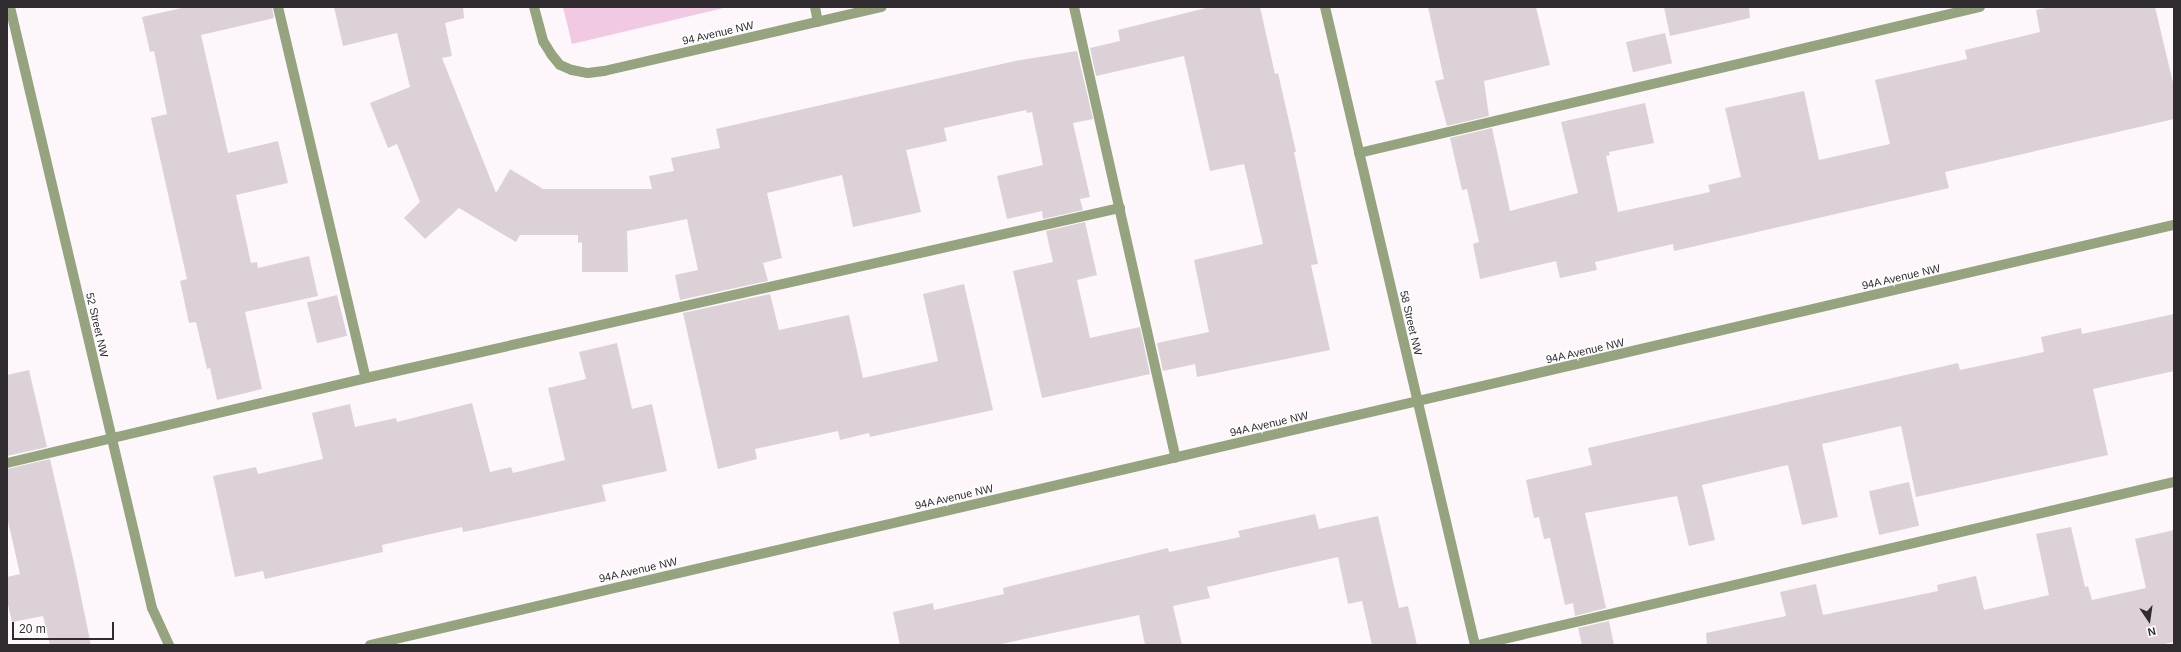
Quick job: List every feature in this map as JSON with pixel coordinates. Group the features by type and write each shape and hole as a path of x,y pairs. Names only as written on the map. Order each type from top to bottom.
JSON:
{"street":[{"name":"52 Street NW","path":"10,7 152,608 169,645"},
{"path":"278,7 366,378"},
{"name":"94 Avenue NW","path":"534,7 543,41 560,65 578,71 604,71 882,7"},
{"path":"815,7 818,22"},
{"path":"1074,7 1176,458"},
{"name":"58 Street NW","path":"1325,7 1417,403 1476,645"},
{"path":"1358,153 1980,7"},
{"path":"7,463 366,378 1120,208"},
{"name":"94A Avenue NW","path":"370,645 1417,403 2174,225"},
{"path":"1476,645 2174,482"}],"shaded area":[{"path":"563,7 728,7 572,44"}],"building":[{"path":"186,7 272,7 274,18 201,35 228,153 278,141 288,183 236,195 251,263 257,262 258,268 309,256 318,296 245,312 262,389 217,400 210,368 207,369 196,322 189,323 180,281 187,279 151,118 167,114 154,51 150,52 142,17"},
{"path":"334,7 463,7 464,18 445,23 452,56 442,58 496,193 510,169 543,189 652,189 649,176 674,171 671,158 720,148 716,129 1015,61 1077,51 1093,119 1073,123 1090,197 1080,199 1083,210 1043,219 1042,211 1007,219 997,176 1043,165 1032,112 1027,113 1026,110 944,128 947,141 906,150 921,212 853,227 842,175 767,193 782,258 763,263 768,281 680,300 675,275 698,270 687,219 627,231 628,272 582,272 582,242 578,243 578,235 520,235 516,242 459,208 425,239 404,218 420,202 397,144 388,148 370,103 410,87 397,33 343,46"},
{"path":"1210,7 1260,7 1275,74 1278,73 1296,152 1294,152 1318,264 1311,265 1330,350 1197,377 1195,364 1163,371 1157,343 1209,332 1194,260 1263,244 1244,164 1210,171 1184,56 1096,76 1090,48 1120,41 1118,30"},
{"path":"1428,7 1536,7 1550,65 1484,81 1489,116 1447,126 1435,81 1444,79"},
{"path":"1664,7 1749,7 1750,18 1670,36"},
{"path":"2051,7 2155,7 2174,87 2174,119 1945,172 1949,188 1674,251 1673,244 1595,262 1597,270 1560,278 1556,261 1480,279 1473,244 1479,242 1467,189 1462,190 1450,138 1492,128 1510,211 1578,193 1561,122 1645,103 1654,143 1609,152 1610,155 1606,156 1618,212 1710,192 1708,185 1741,177 1725,108 1804,91 1819,160 1890,144 1875,80 1967,59 1965,50 2040,32 2036,10"},
{"path":"1665,33 1672,63 1633,72 1626,42"},
{"path":"1085,222 1097,275 1077,280 1090,338 1140,327 1150,374 1042,398 1013,271 1053,262 1046,231"},
{"path":"964,284 993,410 870,437 869,433 840,440 838,431 755,449 757,459 718,469 683,313 770,294 779,330 849,315 863,378 938,361 923,294"},
{"path":"337,295 347,336 317,343 307,302"},
{"path":"2174,314 2174,371 2093,389 2108,455 1916,497 1901,426 1822,444 1838,517 1802,525 1788,465 1702,485 1715,540 1689,546 1677,496 1585,513 1606,608 1575,616 1573,603 1565,605 1550,538 1544,539 1539,517 1534,518 1526,480 1592,465 1588,448 1958,363 1960,370 2044,352 2041,337 2081,328 2082,334"},
{"path":"617,343 632,409 652,404 667,471 602,485 606,501 463,532 462,527 382,545 383,552 265,579 263,571 235,577 213,476 256,467 258,474 323,459 312,413 350,404 355,427 396,418 397,422 472,403 490,472 511,467 513,473 565,460 548,388 586,379 579,352"},
{"path":"29,370 47,447 7,456 7,375"},
{"path":"50,459 91,645 50,645 43,616 12,622 7,600 7,577 20,574 7,517 7,469"},
{"path":"1909,482 1919,526 1879,535 1869,491"},
{"path":"1315,514 1319,529 1378,516 1399,608 1408,606 1417,645 1372,645 1362,601 1348,604 1338,557 1207,587 1210,598 1173,606 1182,645 1145,645 1139,615 996,645 900,645 893,612 933,603 934,610 1004,594 1003,588 1168,548 1169,552 1240,537 1238,531"},
{"path":"2071,527 2085,587 2088,586 2092,600 2146,588 2135,539 2174,530 2174,642 2159,645 1707,645 1706,633 1786,616 1780,592 1816,584 1823,615 1938,591 1937,585 1976,576 1984,610 2049,595 2036,534"},
{"path":"1609,621 1614,645 1582,645 1578,628"}]}
